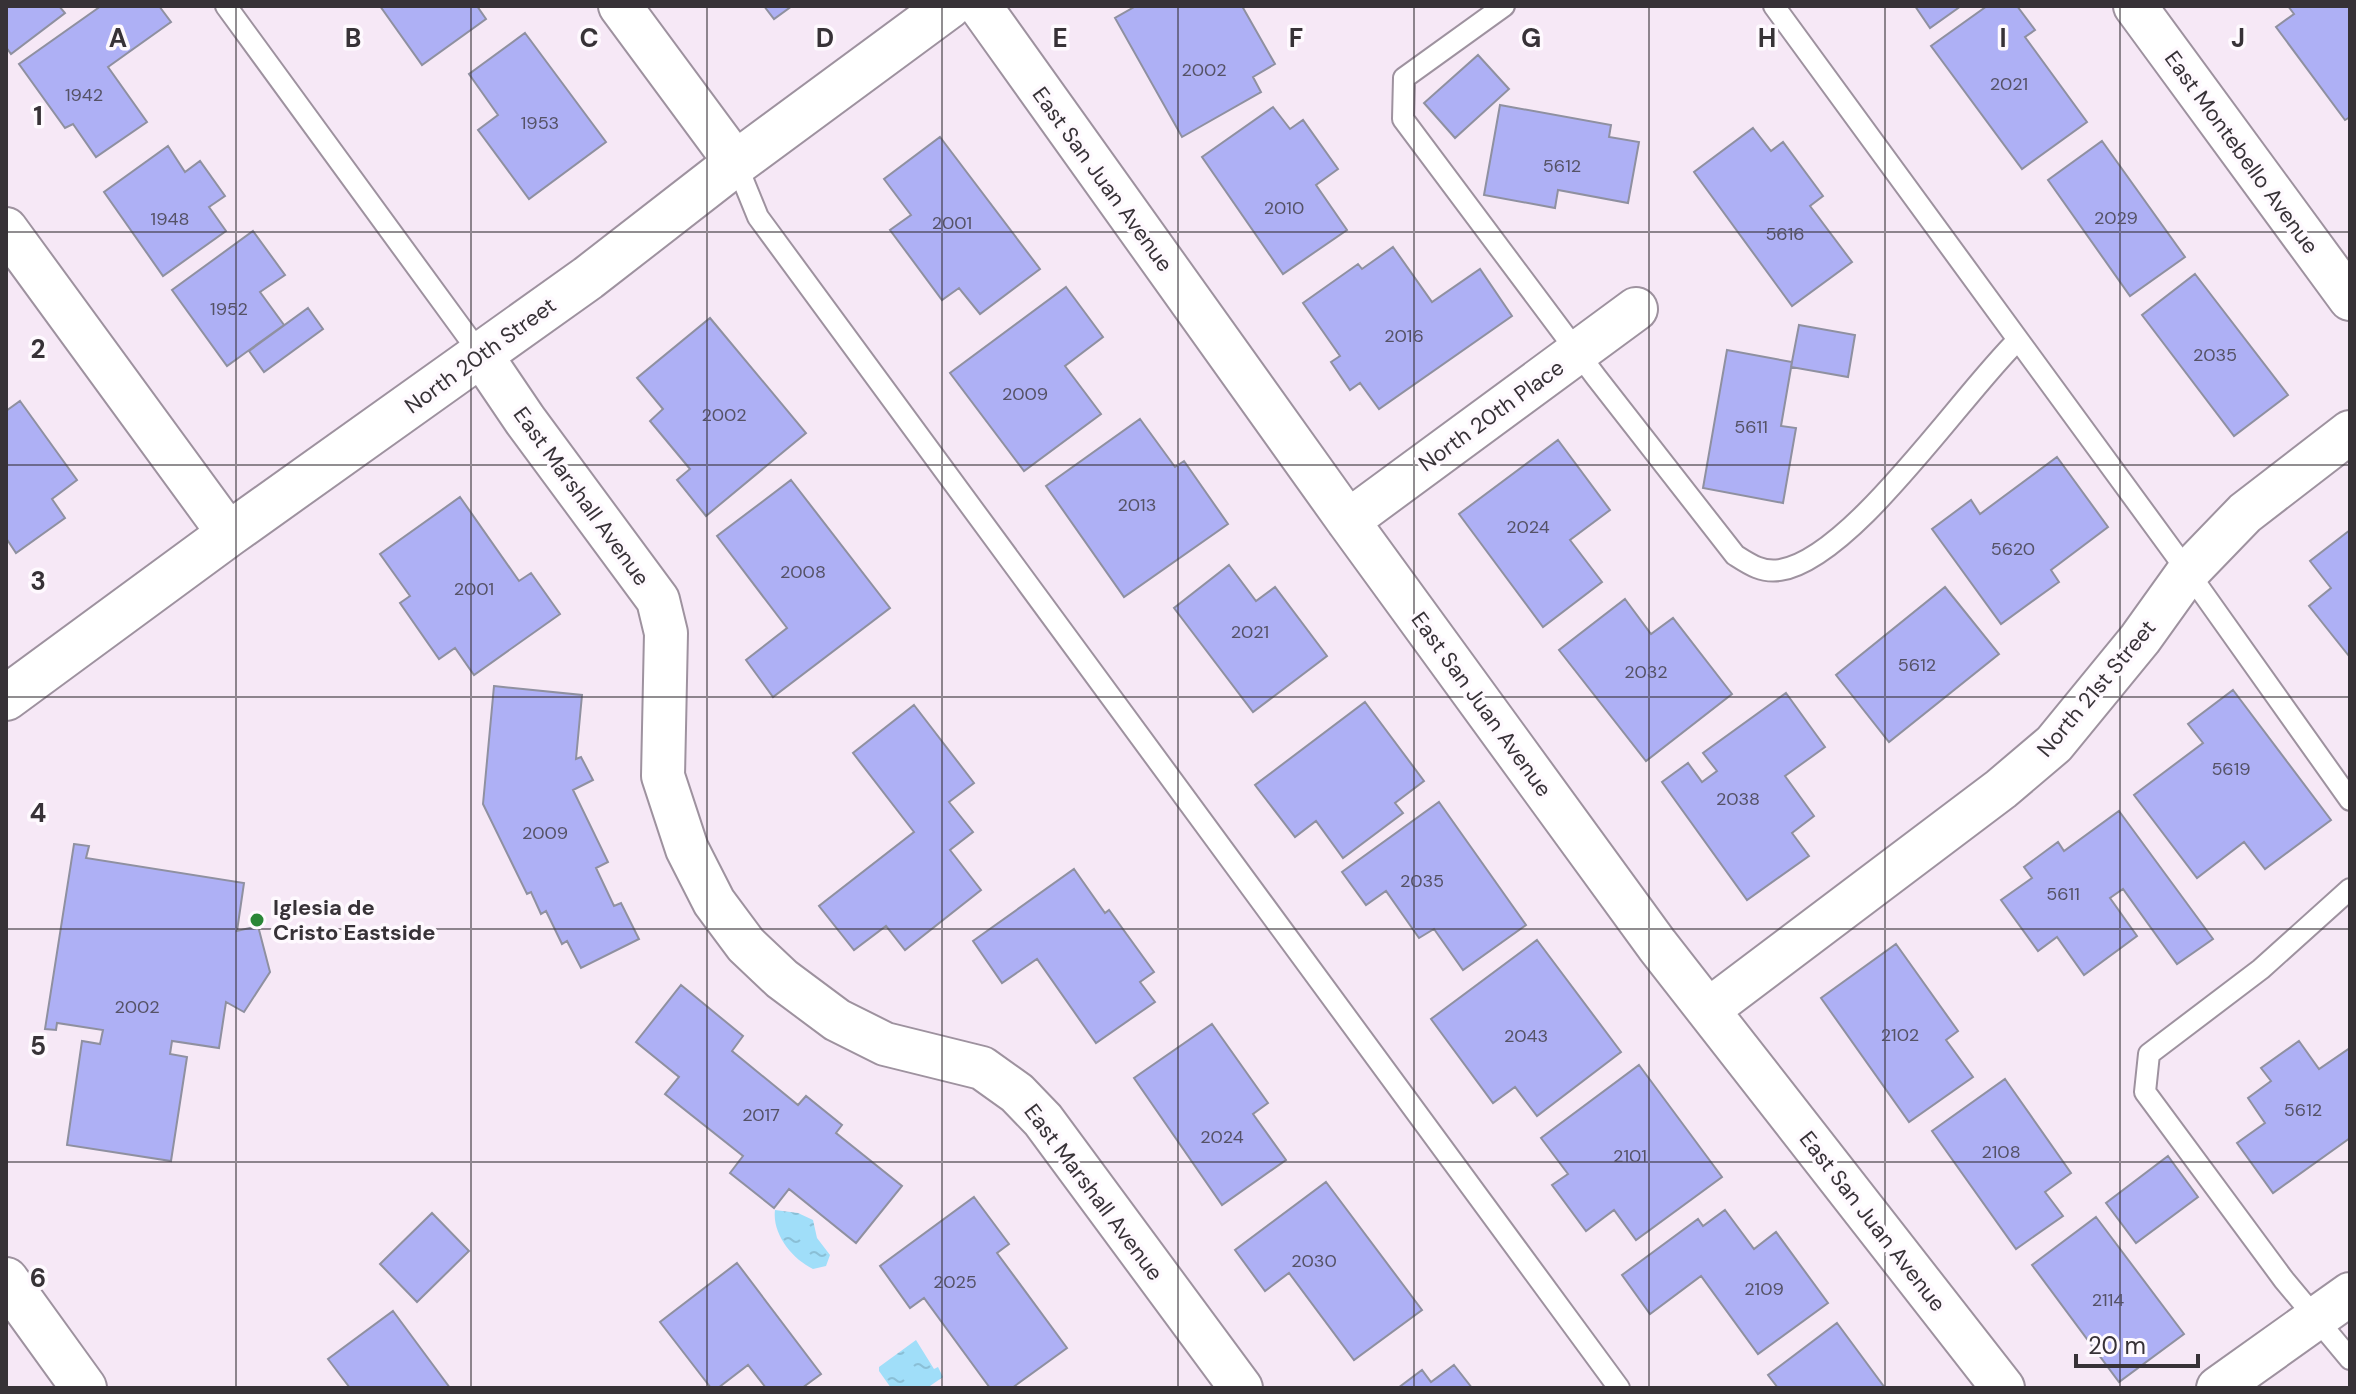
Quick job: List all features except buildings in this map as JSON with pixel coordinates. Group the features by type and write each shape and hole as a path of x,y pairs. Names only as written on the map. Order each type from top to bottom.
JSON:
{"street":[{"path":"620,6 736,163"},
{"name":"North 20th Street","path":"6,698 229,534 588,278 736,163 949,6"},
{"name":"East San Juan Avenue","path":"980,6 1348,521 1708,1010 2003,1388"},
{"name":"East Montebello Avenue","path":"2135,6 2350,299"},
{"path":"6,229 229,534"},
{"name":"North 20th Place","path":"1348,521 1636,309"},
{"name":"East Marshall Avenue","path":"481,355 658,600 666,633 663,776 687,849 714,902 746,945 782,979 837,1020 885,1044 982,1068 1017,1093 1043,1120 1241,1388"},
{"name":"North 21st Street","path":"1708,1010 2001,789 2054,744 2140,639 2188,572 2245,513 2350,432"},
{"path":"6,1280 84,1388"},
{"path":"2218,1388 2350,1294"}],"lane":[{"path":"226,6 481,355"},
{"path":"1504,6 1404,78 1403,119 1735,555 1756,568 1778,571 1801,565 1846,533 1891,487 2018,340"},
{"path":"1774,6 2188,572 2350,800"},
{"path":"736,163 758,217 1619,1388"},
{"path":"2350,889 2261,969 2149,1054 2145,1092 2284,1280 2350,1359"}],"water":[{"path":"775,1210 798,1213 813,1220 817,1238 830,1255 826,1266 813,1269 791,1252 780,1237"},
{"path":"916,1340 934,1369 938,1367 943,1377 927,1388 891,1388 879,1367"}],"place":[{"name":"Iglesia de Cristo Eastside","path":"257,920"}]}
